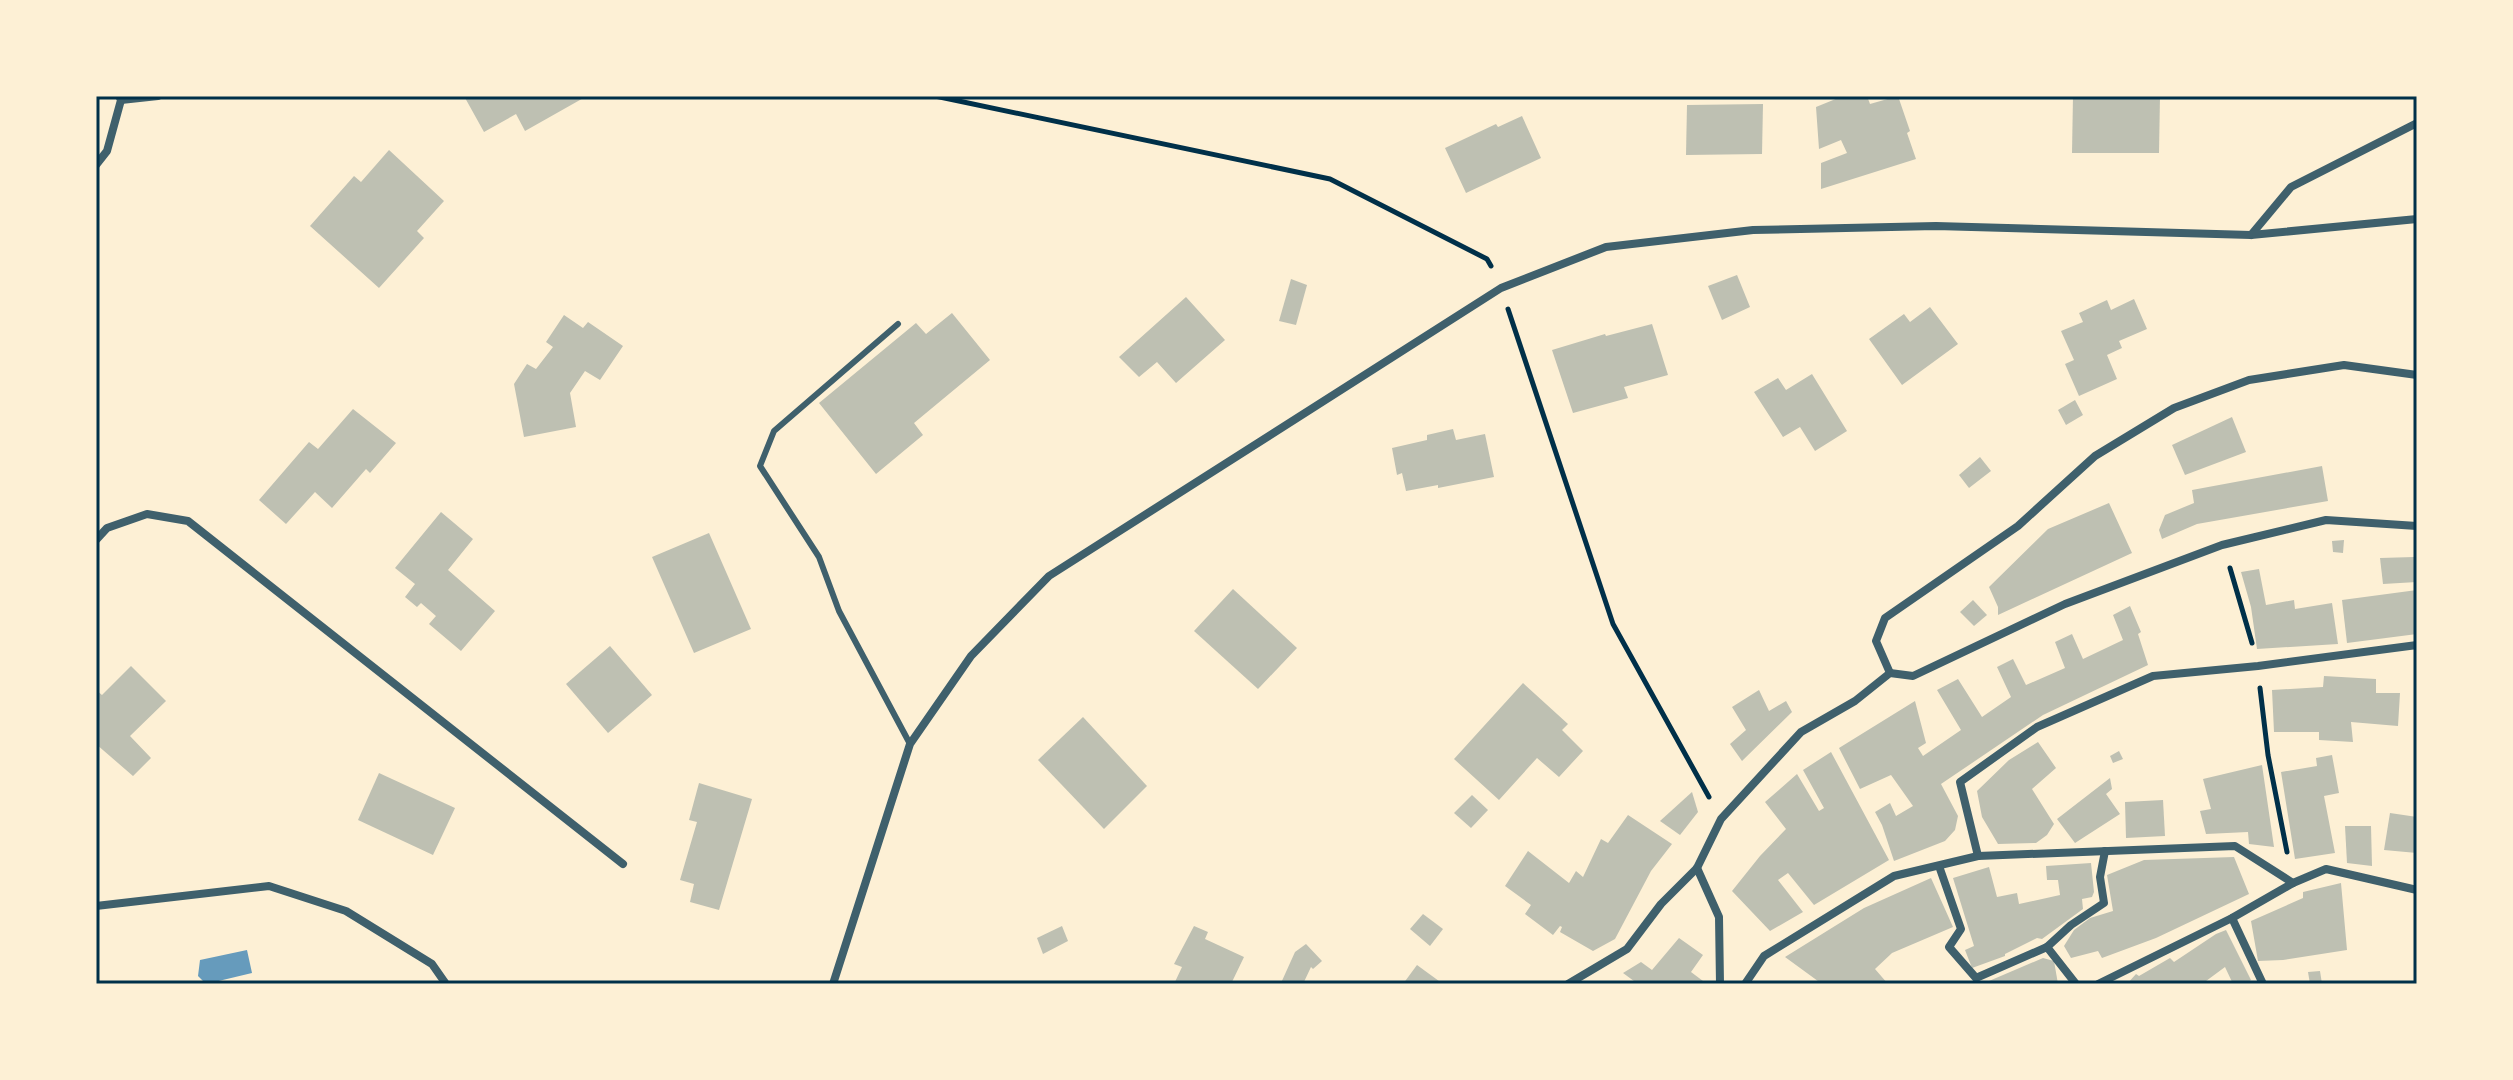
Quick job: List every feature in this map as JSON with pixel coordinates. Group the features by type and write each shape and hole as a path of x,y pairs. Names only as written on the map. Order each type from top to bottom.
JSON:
{"street":[{"path":"96,165 107,151 120,98 158,96"},
{"path":"2251,235 2291,187 2417,123"},
{"path":"833,984 910,744 971,656 1049,576 1501,288 1606,247 1753,230 1936,226 2251,235 2417,219"},
{"path":"1890,673 1876,641 1885,618 2018,526 2095,456 2174,408 2249,380 2344,365 2417,375"},
{"path":"96,540 107,528 147,514 188,521 623,864"},
{"path":"1568,984 1627,949 1661,904 1697,868 1721,819 1801,732 1855,701 1890,673 1913,676 2065,604 2222,545 2326,520 2417,526"},
{"path":"1978,856 1960,782 2037,727 2153,676 2417,645"},
{"path":"1745,984 1764,956 1894,876 1978,856 2235,846 2293,883"},
{"path":"1939,866 1961,929 1949,947 1976,978 2047,947 2071,925 2104,903 2100,877 2105,851"},
{"path":"1697,868 1719,917 1720,984"},
{"path":"2098,984 2326,869 2417,890"},
{"path":"96,906 269,886 346,911 432,964 446,984"},
{"path":"2232,918 2263,984"},
{"path":"2047,947 2076,984"}],"lane":[{"path":"898,324 774,431 760,466 819,557 839,611 910,744"}],"path":[{"path":"2222,545 2246,616 2258,666 2268,755 2293,883"}],"water":[{"path":"247,950 252,973 206,984 198,976 200,960"}],"building":[{"path":"464,96 587,96 525,131 516,114 484,132"},
{"path":"1843,96 1867,96 1870,104 1898,96 1916,159 1821,189 1821,163 1847,153 1841,140 1819,149 1816,107"},
{"path":"2073,96 2160,96 2159,153 2072,153"},
{"path":"1763,104 1762,154 1686,155 1687,105"},
{"path":"1522,116 1541,158 1466,193 1445,148 1496,124 1498,127"},
{"path":"389,150 444,201 417,231 424,238 379,288 310,226 354,176 361,182"},
{"path":"1737,275 1750,307 1722,320 1708,286"},
{"path":"1291,279 1307,285 1296,325 1279,321"},
{"path":"1186,297 1225,340 1176,383 1157,362 1139,377 1119,357"},
{"path":"2134,299 2147,329 2119,341 2122,348 2107,355 2117,379 2079,396 2065,364 2074,360 2061,331 2083,322 2079,313 2107,300 2111,310"},
{"path":"1930,307 1958,344 1902,385 1869,339 1904,314 1910,322"},
{"path":"952,313 990,360 914,423 923,435 876,474 819,403 916,323 926,334"},
{"path":"564,315 583,328 588,322 623,346 600,380 585,371 570,393 576,427 524,437 514,384 527,364 536,369 553,347 546,342"},
{"path":"1652,324 1668,375 1624,387 1628,398 1573,413 1552,350"},
{"path":"1812,374 1847,431 1815,451 1800,427 1783,437 1754,392 1778,378 1786,390"},
{"path":"2075,400 2083,415 2066,425 2058,410"},
{"path":"353,409 396,443 370,473 366,469 332,508 315,492 286,524 259,500 309,442 318,449"},
{"path":"2232,417 2246,452 2185,475 2172,445"},
{"path":"1453,429 1456,440 1485,434 1494,477 1406,491 1402,473 1397,475 1392,448 1427,440 1427,435"},
{"path":"1980,457 1991,471 1969,488 1959,475"},
{"path":"2322,466 2328,501 2197,524 2162,539 2159,530 2165,515 2194,503 2192,490"},
{"path":"2109,503 2132,553 1998,615 1998,607 1989,587 2048,529"},
{"path":"441,512 473,539 448,570 495,611 461,651 429,624 436,616 421,603 417,607 405,597 415,584 395,568"},
{"path":"709,533 751,629 694,653 652,557"},
{"path":"2344,540 2343,553 2333,552 2332,541"},
{"path":"2414,557 2417,582 2383,584 2380,558"},
{"path":"2259,569 2266,605 2294,600 2295,609 2332,603 2338,644 2257,649 2251,607 2241,572"},
{"path":"1233,589 1297,648 1258,689 1194,631"},
{"path":"2417,590 2417,634 2347,643 2342,600"},
{"path":"1973,600 1987,615 1974,626 1960,612"},
{"path":"2130,606 2141,632 2138,634 2148,665 2043,715 1941,784 1958,816 1955,830 1945,841 1894,861 1875,812 1890,803 1896,816 1913,806 1891,775 1860,789 1839,748 1915,701 1926,743 1918,748 1923,756 1961,730 1937,690 1958,679 1982,717 2011,697 1997,667 2013,659 2026,685 2065,668 2055,642 2072,634 2083,659 2123,640 2113,615"},
{"path":"610,646 652,695 608,733 566,684"},
{"path":"131,666 166,701 130,736 151,758 133,776 96,744 96,690 102,695"},
{"path":"2324,676 2376,679 2376,693 2400,693 2398,726 2351,722 2353,742 2319,740 2319,732 2274,732 2272,690 2323,687"},
{"path":"1523,683 1568,724 1562,730 1583,751 1559,777 1537,758 1499,800 1454,759"},
{"path":"1759,690 1769,711 1786,701 1792,712 1742,761 1730,744 1746,730 1732,707"},
{"path":"1083,717 1147,786 1104,829 1038,760"},
{"path":"2038,742 2056,768 2032,789 2054,824 2047,835 2036,843 1998,844 1982,817 1977,791 2009,760"},
{"path":"2119,751 2123,759 2113,763 2110,756"},
{"path":"1831,752 1889,860 1814,905 1788,873 1778,880 1803,912 1770,931 1732,891 1786,829 1765,802 1797,774 1819,811 1824,808 1803,770"},
{"path":"2332,755 2339,793 2324,796 2335,853 2295,859 2281,772 2317,766 2316,758"},
{"path":"2262,765 2274,847 2249,844 2248,832 2206,834 2200,811 2211,809 2203,779"},
{"path":"379,773 455,808 433,855 358,820"},
{"path":"2110,778 2112,789 2106,794 2120,814 2075,843 2057,819"},
{"path":"699,783 752,799 719,910 690,902 694,884 680,880 697,822 689,820"},
{"path":"1692,792 1698,812 1680,835 1660,821"},
{"path":"1472,795 1488,810 1471,828 1454,813"},
{"path":"2163,800 2165,836 2126,838 2125,802"},
{"path":"2390,813 2417,817 2417,853 2384,850"},
{"path":"1628,815 1672,844 1651,871 1615,939 1593,951 1560,932 1562,927 1553,935 1525,914 1531,905 1505,886 1528,851 1569,883 1576,871 1583,877 1601,839 1608,843"},
{"path":"2345,826 2371,826 2372,866 2347,863"},
{"path":"2234,857 2249,894 2156,938 2102,958 2098,951 2071,958 2064,946 2074,930 2090,918 2113,911 2107,875 2144,860"},
{"path":"2091,863 2094,892 2092,897 2082,899 2083,909 2042,939 2037,938 2005,956 1972,968 1965,950 1974,946 1953,878 1989,867 1997,897 2017,893 2019,904 2060,895 2058,880 2047,880 2046,866"},
{"path":"1931,878 1953,927 1892,953 1875,969 1888,984 1822,984 1785,957 1864,908"},
{"path":"2341,883 2347,950 2258,961 2251,921 2303,898 2303,892"},
{"path":"1423,914 1443,929 1430,946 1410,929"},
{"path":"1062,926 1068,941 1043,954 1037,938"},
{"path":"1194,926 1208,932 1205,939 1244,957 1231,984 1174,984 1182,967 1174,964"},
{"path":"2226,930 2251,980 2245,984 2233,984 2225,967 2202,984 2127,984 2136,974 2139,976 2170,958 2174,962"},
{"path":"1679,938 1703,955 1691,972 1707,984 1638,984 1623,973 1641,962 1652,970"},
{"path":"1306,944 1322,961 1313,969 1311,967 1303,984 1281,983 1295,952"},
{"path":"2043,958 2054,961 2058,984 1982,984"},
{"path":"1417,965 1443,984 1403,984"},
{"path":"2320,971 2322,984 2310,984 2308,972"}]}
